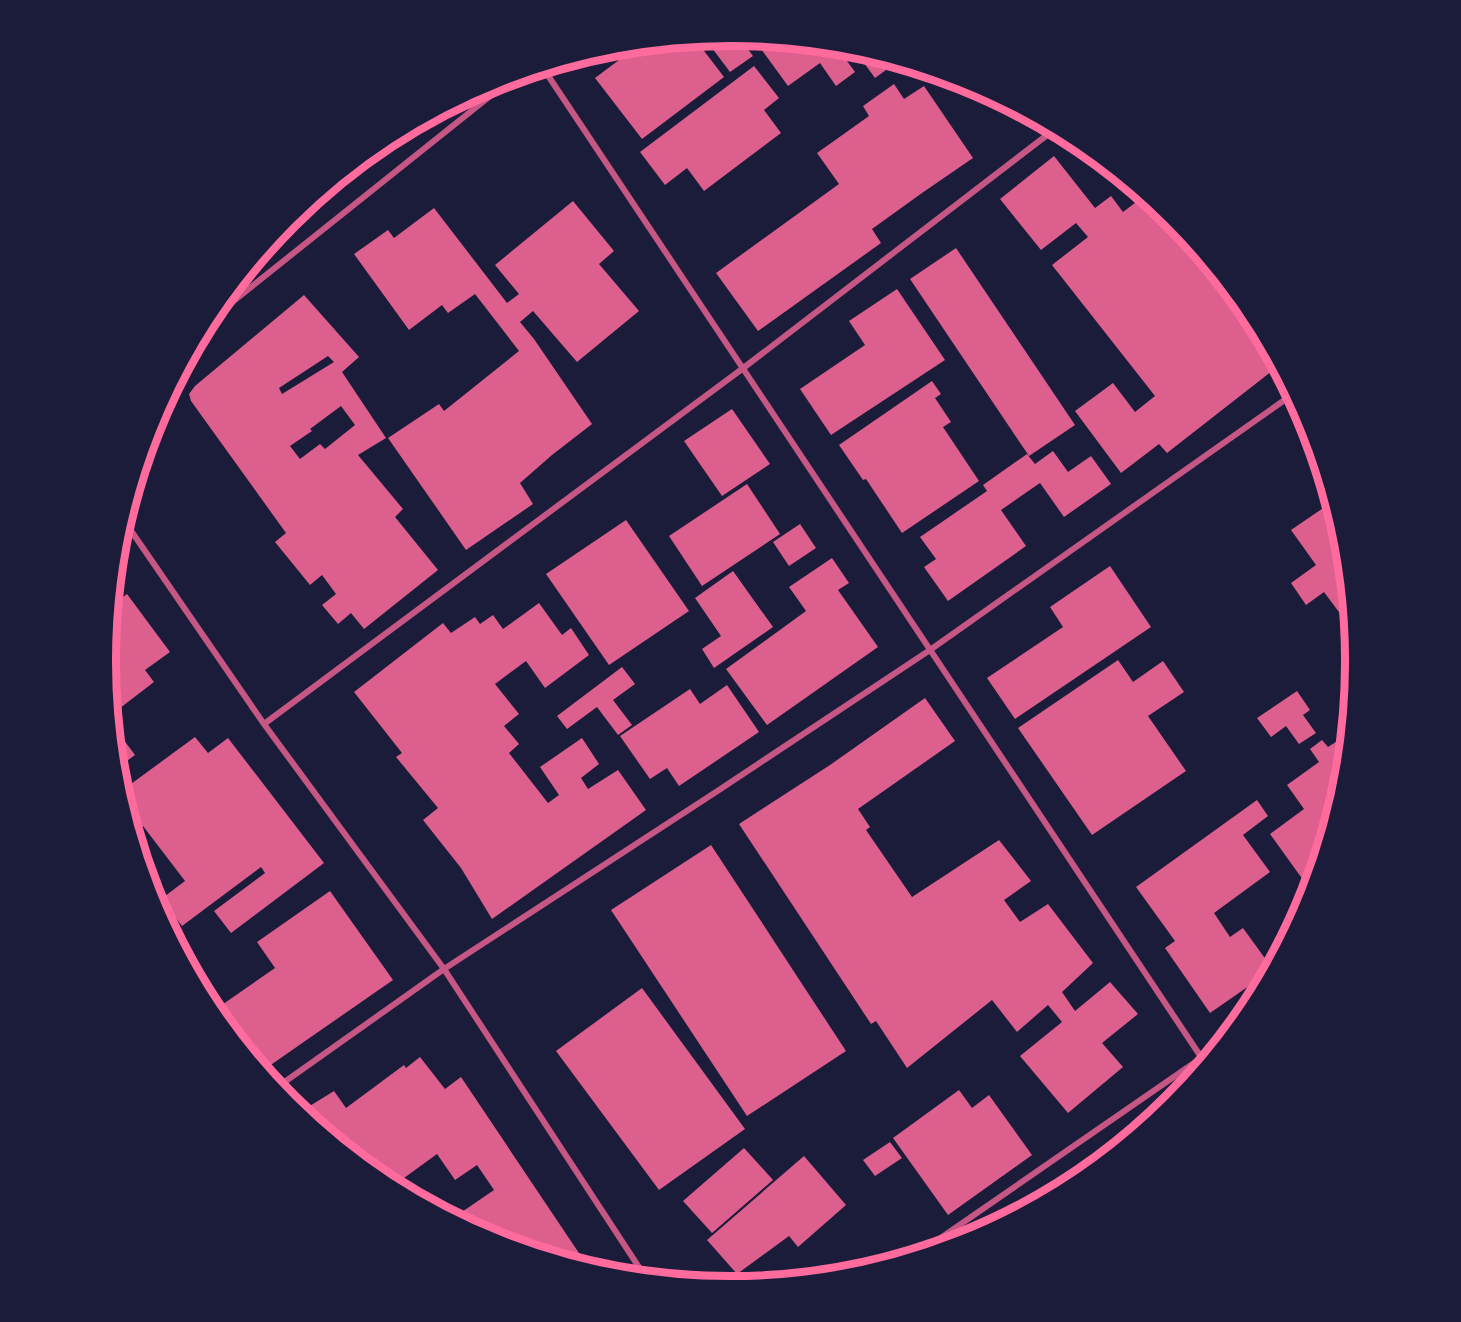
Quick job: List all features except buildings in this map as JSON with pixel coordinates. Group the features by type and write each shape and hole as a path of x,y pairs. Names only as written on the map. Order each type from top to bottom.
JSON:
{"street":[{"path":"547,74 1200,1057"},
{"path":"234,299 492,94"},
{"path":"264,724 742,369 1047,135"},
{"path":"284,1083 444,969 930,650 1286,399"},
{"path":"131,530 264,724 444,969 640,1268"},
{"path":"941,1238 1189,1071"}]}
